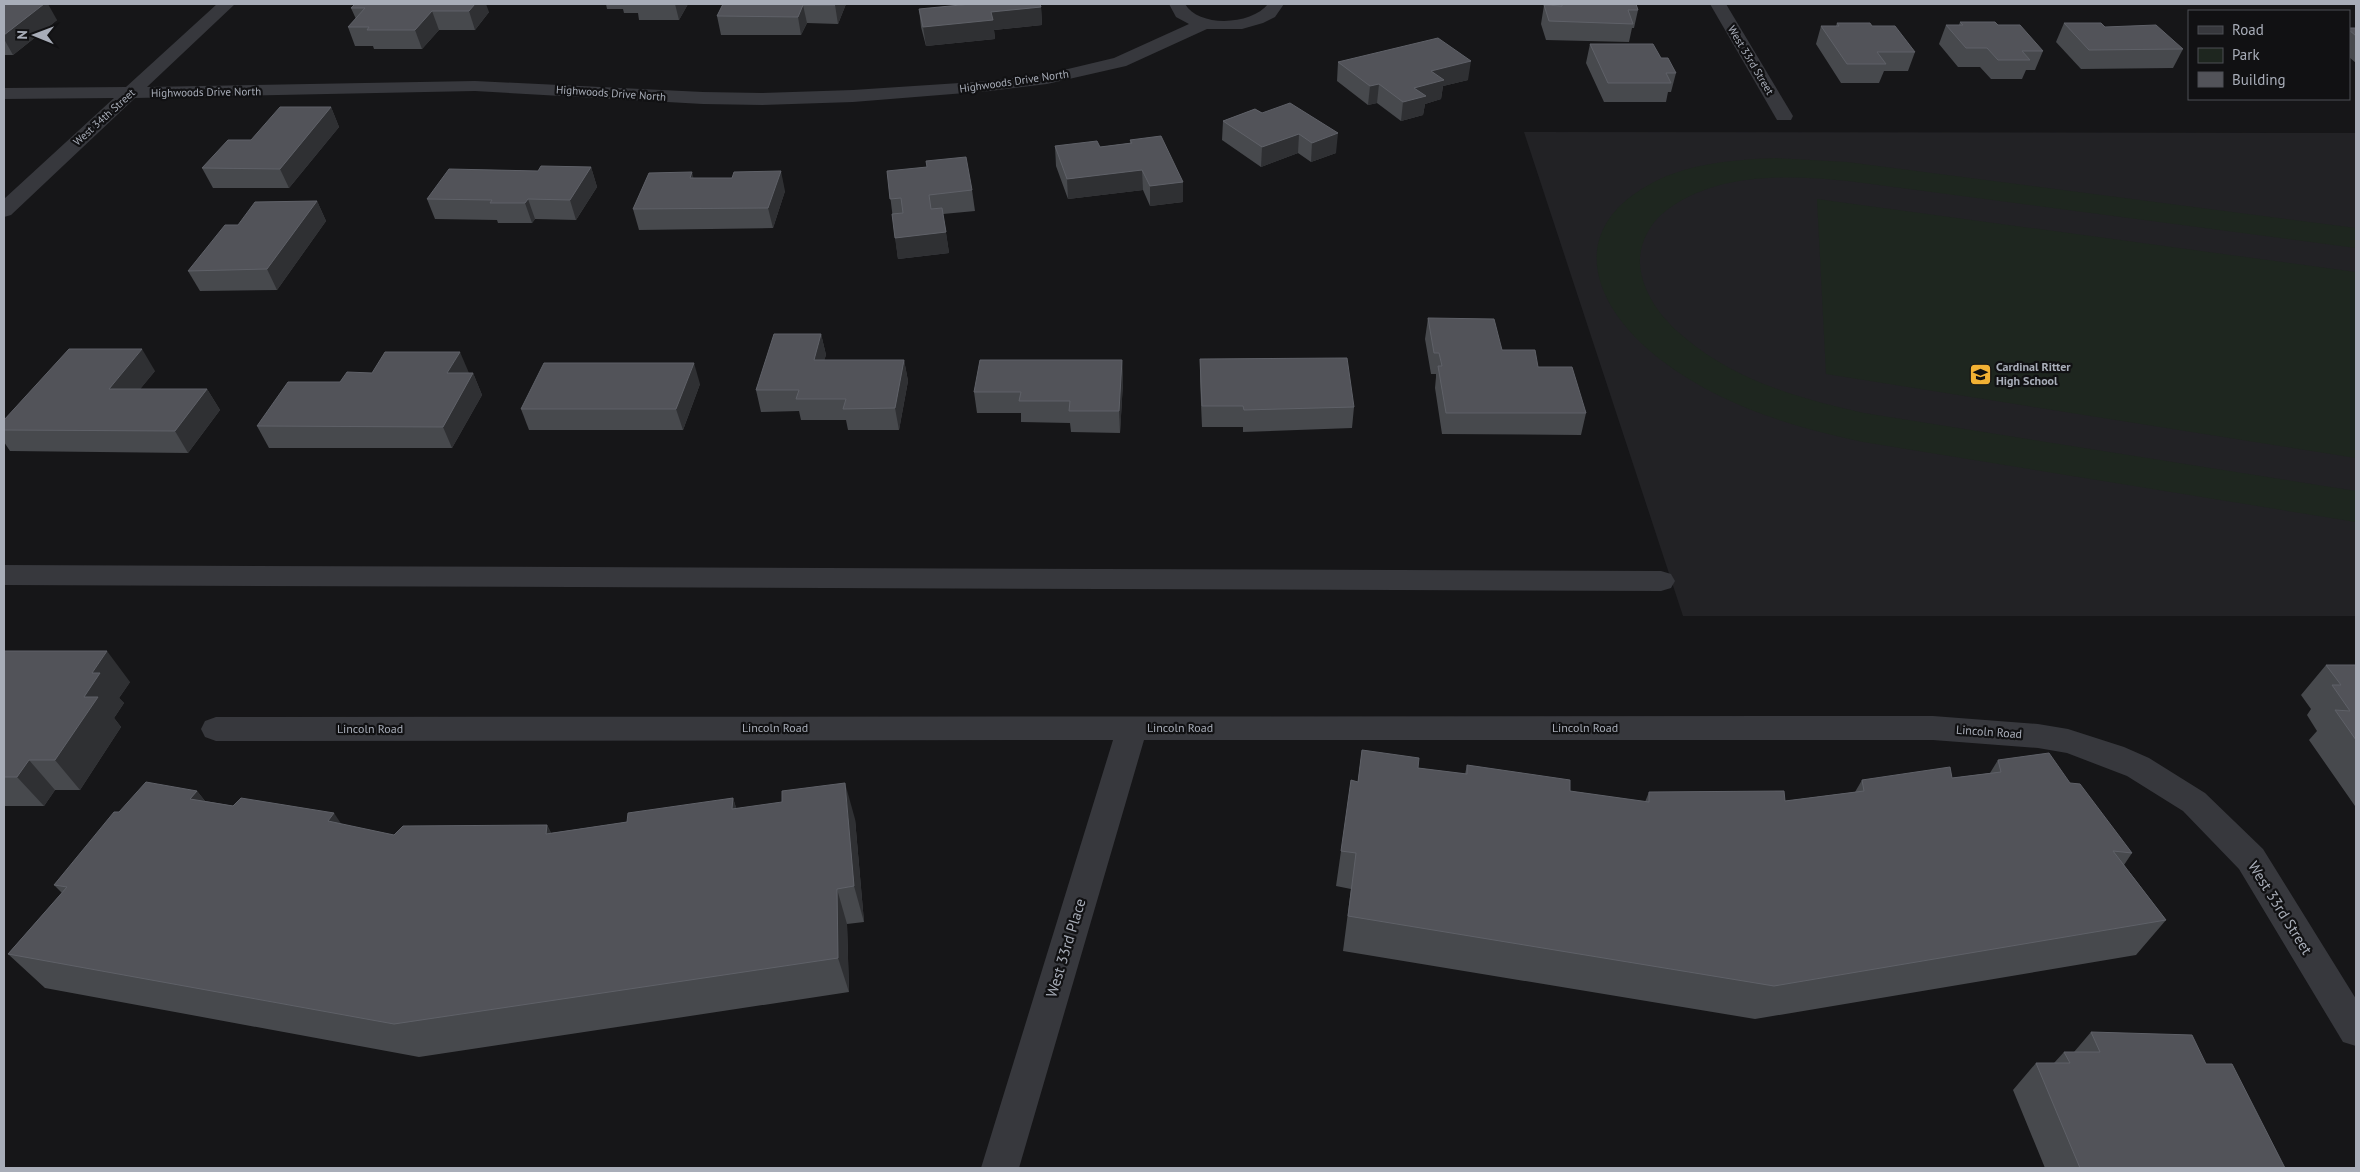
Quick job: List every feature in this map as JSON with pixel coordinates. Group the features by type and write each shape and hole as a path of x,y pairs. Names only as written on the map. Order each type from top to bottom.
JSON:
{"street":[{"name":"West 34th Street","path":"4,211 21,193 228,4"},
{"path":"1177,4 1182,13 1206,24 1223,25 1255,22 1267,17 1274,10 1276,4"},
{"name":"West 33rd Street","path":"1718,4 1784,116"},
{"name":"Highwoods Drive North","path":"4,93 132,93 422,86 510,87 643,96 744,99 916,92 1024,82 1095,68 1120,62 1206,24"},
{"path":"4,575 1661,581"},
{"name":"Lincoln Road","path":"216,728 1933,728 2048,737 2090,747 2138,767"},
{"name":"West 33rd Place","path":"1000,1168 1132,728"},
{"name":"West 33rd Street","path":"2138,767 2194,802 2251,859 2356,1030"}],"shaded area":[{"name":"Cardinal Ritter High School","path":"1524,132 2356,133 2356,616 1683,616"}],"green space":[{"path":"1774,158 1847,162 2356,228 2356,248 1848,181 1775,178 1727,184 1704,190 1682,200 1662,214 1645,237 1641,250 1640,264 1645,285 1654,305 1676,330 1703,352 1724,365 1769,386 1816,401 1864,413 2356,491 2356,522 1863,442 1809,429 1757,412 1707,390 1684,376 1661,360 1638,340 1619,318 1605,294 1598,270 1598,247 1606,224 1624,202 1666,176 1712,164"},
{"path":"1817,199 2356,272 2356,458 1826,374"}],"building":[{"path":"4,4 44,4 4,35"},
{"path":"355,4 475,4 469,11 432,11 415,30 367,30 369,27 348,27 365,8 351,8"},
{"path":"723,4 836,4 803,5 798,17 717,16"},
{"path":"971,4 1040,4 1041,7 991,12 993,20 923,27 919,9"},
{"path":"1562,4 1636,4 1638,10 1628,10 1633,24 1549,21 1544,5 1562,6"},
{"path":"1960,22 1995,22 1998,25 2020,25 2043,51 2022,51 2030,60 1998,60 1987,48 1966,48 1946,25 1963,25"},
{"path":"1837,23 1870,23 1872,26 1895,26 1915,52 1877,52 1886,64 1847,64 1821,26 1839,26"},
{"path":"2064,23 2101,23 2105,27 2156,25 2183,49 2089,50"},
{"path":"2350,28 2356,28 2356,36 2350,31"},
{"path":"1438,38 1471,61 1431,71 1444,80 1414,88 1426,96 1403,102 1379,84 1370,86 1338,62"},
{"path":"1590,44 1653,44 1661,58 1668,58 1676,73 1666,73 1671,83 1608,83"},
{"path":"1290,103 1338,133 1312,143 1299,134 1262,147 1223,121 1255,109 1262,113"},
{"path":"280,107 331,107 280,169 202,168 228,140 251,140"},
{"path":"1161,136 1183,182 1150,186 1142,170 1067,179 1055,146 1097,141 1100,147 1132,143 1130,140"},
{"path":"966,157 972,190 929,195 931,209 942,208 946,232 895,238 892,214 903,213 901,198 890,199 887,171 927,167 926,161"},
{"path":"541,166 591,167 570,200 528,199 525,203 490,203 492,200 427,199 449,169 538,171"},
{"path":"781,171 768,208 633,209 649,173 692,172 690,178 732,178 734,172"},
{"path":"317,201 267,269 188,271 225,225 238,225 255,202"},
{"path":"1428,318 1494,319 1502,350 1535,350 1538,367 1572,367 1586,413 1446,413 1438,366 1442,366 1439,353 1434,353"},
{"path":"774,334 821,334 814,360 904,360 895,408 843,409 846,399 796,399 799,390 756,390"},
{"path":"69,349 142,349 109,389 207,389 175,431 4,430 4,420"},
{"path":"385,352 460,352 447,373 473,373 443,427 257,426 288,382 340,382 347,372 372,373"},
{"path":"1347,358 1354,407 1244,410 1243,406 1202,406 1200,359"},
{"path":"980,360 1122,360 1119,411 1069,411 1070,401 1019,401 1021,392 974,392"},
{"path":"544,363 694,363 676,409 521,409"},
{"path":"4,651 107,651 92,673 100,673 84,697 98,697 55,760 29,760 17,777 4,777"},
{"path":"2326,665 2356,665 2356,740 2335,710 2350,711 2332,685 2341,685"},
{"path":"1362,750 1419,758 1418,768 1467,774 1467,765 1570,780 1570,791 1649,802 1649,792 1784,791 1785,801 1864,791 1862,780 1950,767 1952,778 2001,772 1998,760 2049,753 2070,783 2080,784 2132,853 2113,851 2166,920 1774,986 1348,916 1356,853 1341,851 1351,780 1358,782"},
{"path":"146,782 197,791 190,799 233,806 241,798 334,813 328,821 394,835 403,826 547,825 546,834 627,822 628,813 733,798 732,809 782,802 782,791 845,783 854,886 837,889 838,958 394,1024 8,954 67,887 54,885 114,812 119,812"},
{"path":"2091,1032 2192,1035 2206,1064 2232,1064 2285,1168 2080,1168 2036,1063 2070,1063 2064,1052 2100,1052"}],"place":[{"name":"Cardinal Ritter High School","path":"1980,374"}]}
